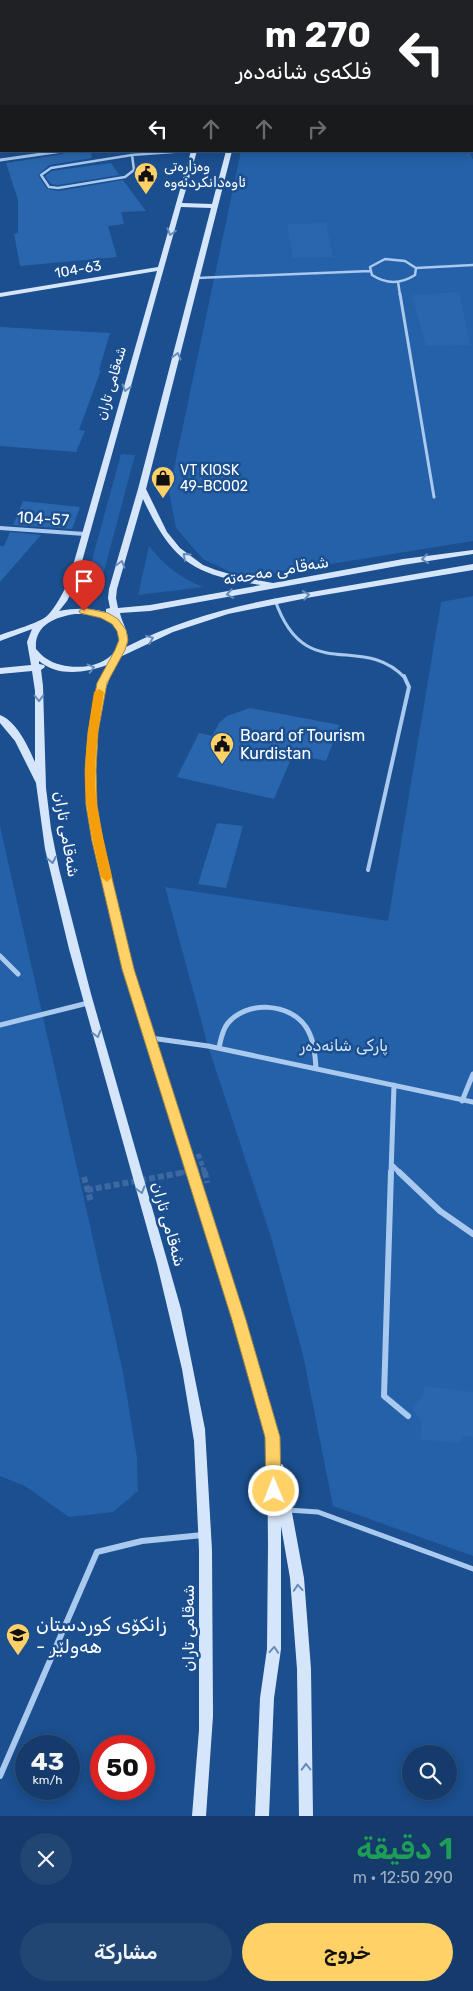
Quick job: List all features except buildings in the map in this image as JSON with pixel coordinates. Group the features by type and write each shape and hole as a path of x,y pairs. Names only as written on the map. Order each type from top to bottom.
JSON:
{"main road":[{"name":"شەقامی تاران","path":"48,618 69,592 194,152"},
{"path":"0,672 36,666 78,670 94,668 114,656 124,640 112,598 113,589 142,489 229,152"},
{"path":"178,205 215,206"},
{"name":"104-63","path":"0,295 161,268"},
{"path":"142,489 167,537 188,559 207,572 220,576 281,585"},
{"name":"شەقامی مەحەتە","path":"84,611 133,610 403,562 473,552"},
{"name":"شەقامی مەحەتە","path":"114,656 144,641 194,622 275,600 473,567"},
{"path":"0,638 48,618 69,612 84,611 104,615 119,626"},
{"path":"48,618 35,630 31,640 32,650 38,659 56,668"},
{"name":"شەقامی تاران","path":"32,650 39,684 41,788 52,862 88,1003 175,1311 199,1430 206,1535 206,1734 199,1816"},
{"name":"شەقامی تاران","path":"114,656 102,683 97,704 91,770 92,805 98,841 128,969 239,1320 273,1437 297,1578 304,1669 306,1816"},
{"path":"0,718 9,725 27,752 41,788"},
{"name":"شەقامی تاران","path":"262,1816 268,1698 274,1649 273,1437"}],"street":[{"path":"0,160 56,152"},
{"name":"104-57","path":"0,528 84,534"},
{"path":"0,956 18,974"},
{"path":"0,1025 88,1003"},
{"path":"219,1048 223,1031 232,1020 261,1006 272,1006 286,1011 305,1025 314,1050 316,1068"},
{"path":"151,1038 219,1048 473,1102"},
{"path":"462,1101 473,1074"},
{"path":"394,1085 384,1396 408,1416"},
{"path":"392,1166 458,1226 473,1234"},
{"path":"0,1776 97,1552 142,1541 206,1535"}],"lane":[{"path":"132,155 134,170 125,177 58,188 50,187 41,175 51,168 132,155 172,152"},
{"path":"370,271 374,264 385,259 407,261 416,268 473,265"},
{"path":"370,271 372,275 382,281 398,282 411,279 415,275 416,268"},
{"path":"197,278 370,271"},
{"path":"398,282 434,497"},
{"path":"275,600 281,618 290,633 304,647 315,651 382,662 399,669 408,681 409,687 368,870"},
{"path":"286,1510 318,1512 473,1569"}],"green space":[{"path":"241,152 469,152 473,160 473,541 263,575 237,575 203,559 176,528 169,492"},
{"path":"121,454 135,455 99,590 84,589"},
{"path":"149,546 173,570 203,587 138,595"},
{"name":"پارکی شانەدەر","path":"473,596 473,1556 333,1506 303,1355 271,1237 208,1046 165,887 388,921 441,602"},
{"path":"0,826 123,1372 137,1458 138,1491 113,1512 69,1517 25,1486 0,1476"}],"tunnel":[{"path":"198,1154 204,1169"},
{"path":"179,1173 204,1169"},
{"path":"204,1169 205,1173"},
{"path":"88,1190 186,1172"},
{"path":"205,1172 207,1183"},
{"path":"84,1177 88,1190"},
{"path":"88,1190 91,1202"}],"slow traffic":[{"path":"99,692 93,732 92,805 107,877"}],"place":[{"name":"وەزارەتی ئاوەدانکردنەوە","path":"146,195"},
{"name":"VT KIOSK 49-BC002","path":"163,499"},
{"name":"Board of Tourism Kurdistan","path":"222,765"},
{"name":"زانکۆی کوردستان - هەولێر","path":"18,1656"}],"route":[{"path":"84,611 91,611 110,618 122,630 124,640 102,683 98,695 93,732 92,805 98,841 128,969 239,1320 273,1437 274,1491"}]}
